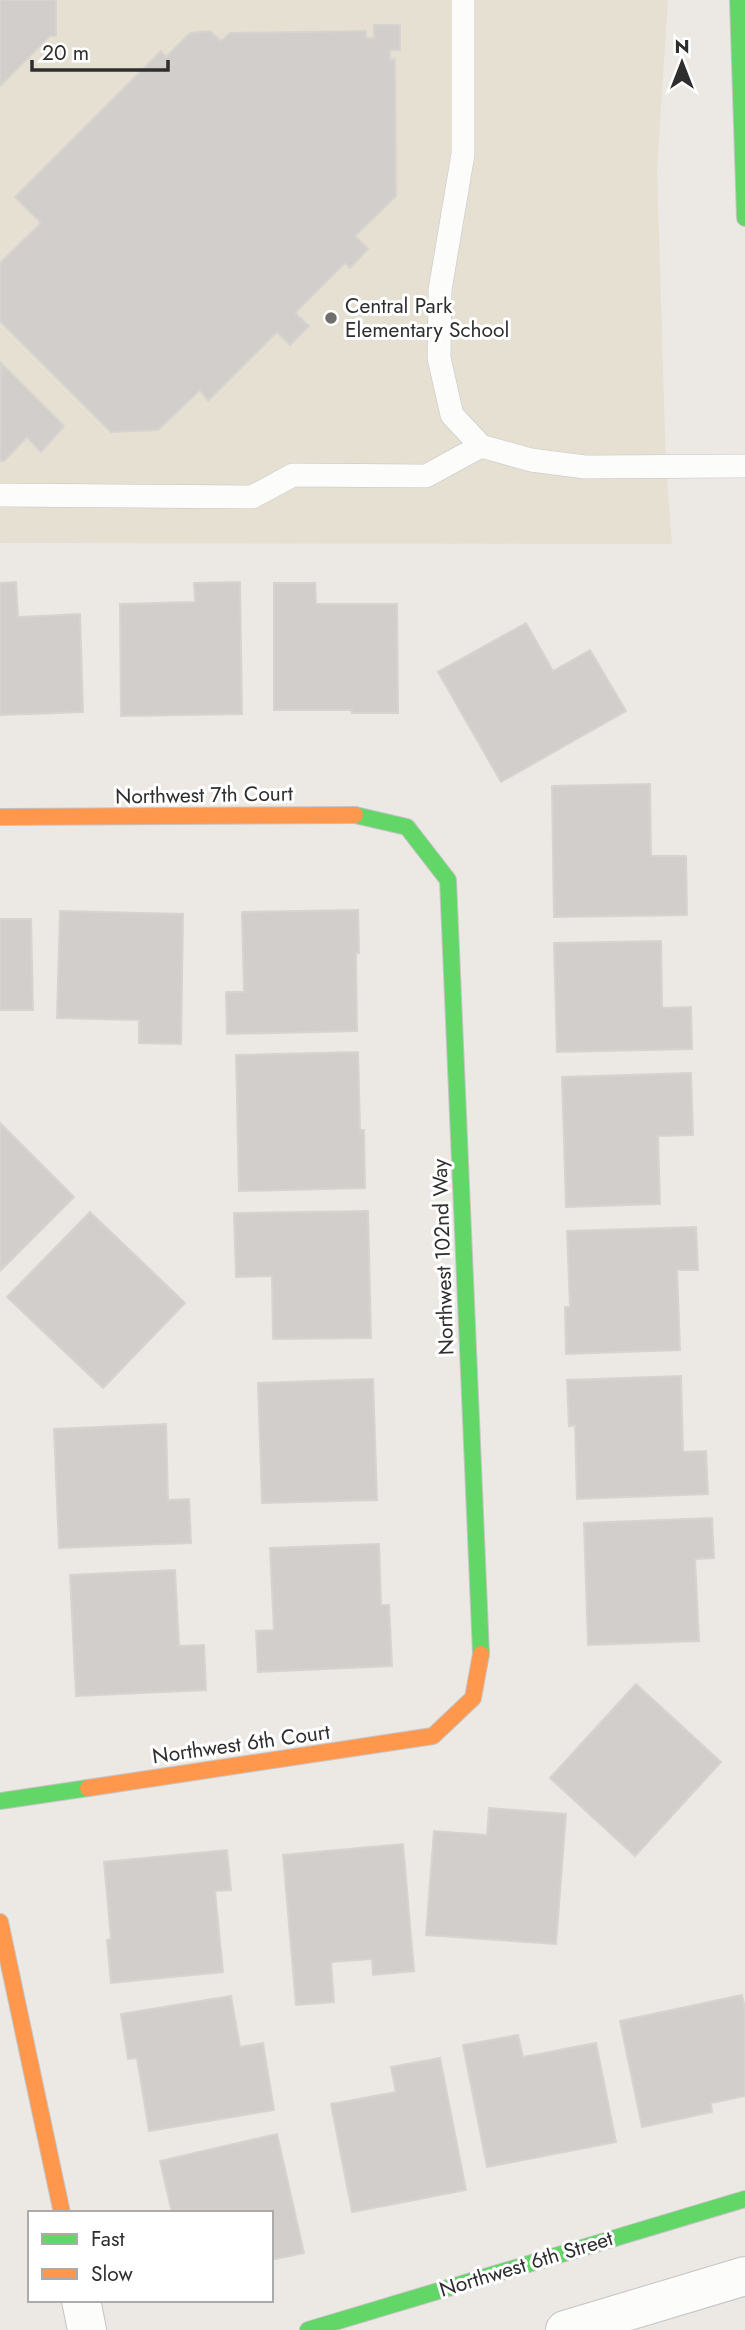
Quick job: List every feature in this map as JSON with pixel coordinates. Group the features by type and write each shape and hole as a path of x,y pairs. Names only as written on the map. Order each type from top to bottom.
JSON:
{"street":[{"path":"738,0 745,218"},
{"name":"Northwest 7th Court","path":"0,817 352,814 407,827"},
{"name":"Northwest 102nd Way","path":"407,827 448,880 481,1660 473,1698"},
{"name":"Northwest 6th Court","path":"0,1801 433,1736 473,1698"},
{"path":"0,1922 62,2211"},
{"name":"Northwest 6th Street","path":"308,2330 745,2199"},
{"path":"565,2330 745,2276"},
{"path":"80,2302 87,2330"}],"lane":[{"path":"463,0 463,154 440,290 439,358 452,415 481,446 531,460 585,467 745,466"},
{"path":"0,495 252,497 293,475 426,476 481,446"}],"shaded area":[{"name":"Central Park Elementary School","path":"0,0 668,0 657,169 666,467 672,544 0,543"}],"building":[{"path":"0,0 56,0 56,36 50,36 0,86"},
{"path":"374,25 400,25 400,50 390,50 390,60 395,59 396,196 355,236 368,249 350,268 345,263 295,313 309,326 290,345 277,332 208,401 200,390 158,430 111,432 0,321 0,263 41,223 15,197 161,51 166,57 190,33 210,31 221,41 230,33 366,31 366,38 374,38"},
{"path":"1,363 64,426 41,452 27,437 4,461 0,461"},
{"path":"16,582 18,617 80,614 83,712 0,715 0,583"},
{"path":"240,582 242,714 121,716 120,604 195,602 194,583"},
{"path":"274,583 315,583 316,604 397,604 398,713 274,710"},
{"path":"526,623 553,671 590,650 626,711 501,782 438,672"},
{"path":"650,784 651,856 686,856 687,915 554,917 552,786"},
{"path":"358,910 357,1031 227,1034 226,992 244,992 242,912"},
{"path":"60,911 183,914 181,1044 139,1043 139,1020 57,1018"},
{"path":"0,919 31,919 33,1010 0,1010"},
{"path":"661,941 662,1008 691,1007 692,1049 557,1052 554,943"},
{"path":"358,1052 365,1188 239,1191 236,1055"},
{"path":"691,1073 693,1135 658,1136 660,1204 566,1207 562,1077"},
{"path":"0,1123 74,1197 0,1271"},
{"path":"368,1211 371,1338 273,1339 272,1276 236,1277 234,1213"},
{"path":"90,1212 185,1303 103,1388 7,1297"},
{"path":"696,1227 698,1270 677,1270 680,1350 566,1354 565,1307 570,1307 567,1231"},
{"path":"681,1376 683,1452 706,1451 708,1494 577,1499 575,1425 569,1426 567,1380"},
{"path":"373,1379 377,1500 262,1503 258,1383"},
{"path":"166,1424 168,1500 189,1499 191,1543 59,1548 54,1429"},
{"path":"712,1518 714,1558 695,1559 699,1641 588,1645 584,1523"},
{"path":"379,1544 381,1605 389,1605 392,1666 258,1672 256,1631 274,1630 270,1548"},
{"path":"175,1570 179,1646 204,1645 206,1690 76,1696 70,1575"},
{"path":"636,1684 721,1762 635,1856 550,1778"},
{"path":"489,1808 566,1814 556,1944 426,1935 434,1831 487,1835"},
{"path":"403,1844 414,1971 373,1975 372,1959 331,1962 334,2002 296,2005 283,1855"},
{"path":"227,1850 231,1890 215,1891 223,1972 111,1983 107,1940 111,1939 104,1862"},
{"path":"742,1995 745,2008 745,2096 711,2103 712,2112 642,2127 620,2021"},
{"path":"231,1996 240,2047 263,2043 274,2110 149,2131 137,2058 128,2059 121,2014"},
{"path":"518,2035 523,2057 596,2043 616,2142 487,2167 463,2045"},
{"path":"440,2058 466,2190 352,2212 331,2104 396,2092 391,2067"},
{"path":"277,2134 304,2253 273,2260 273,2211 172,2211 160,2161"}],"traffic: fast":[{"path":"738,0 745,218"},
{"path":"355,815 407,827 448,880 481,1654"},
{"path":"0,1801 88,1788"},
{"path":"308,2330 745,2199"}],"traffic: slow":[{"path":"0,817 355,815"},
{"path":"88,1788 433,1736 473,1698 481,1654"},
{"path":"0,1922 62,2211"}],"place":[{"name":"Central Park Elementary School","path":"331,318"}]}
